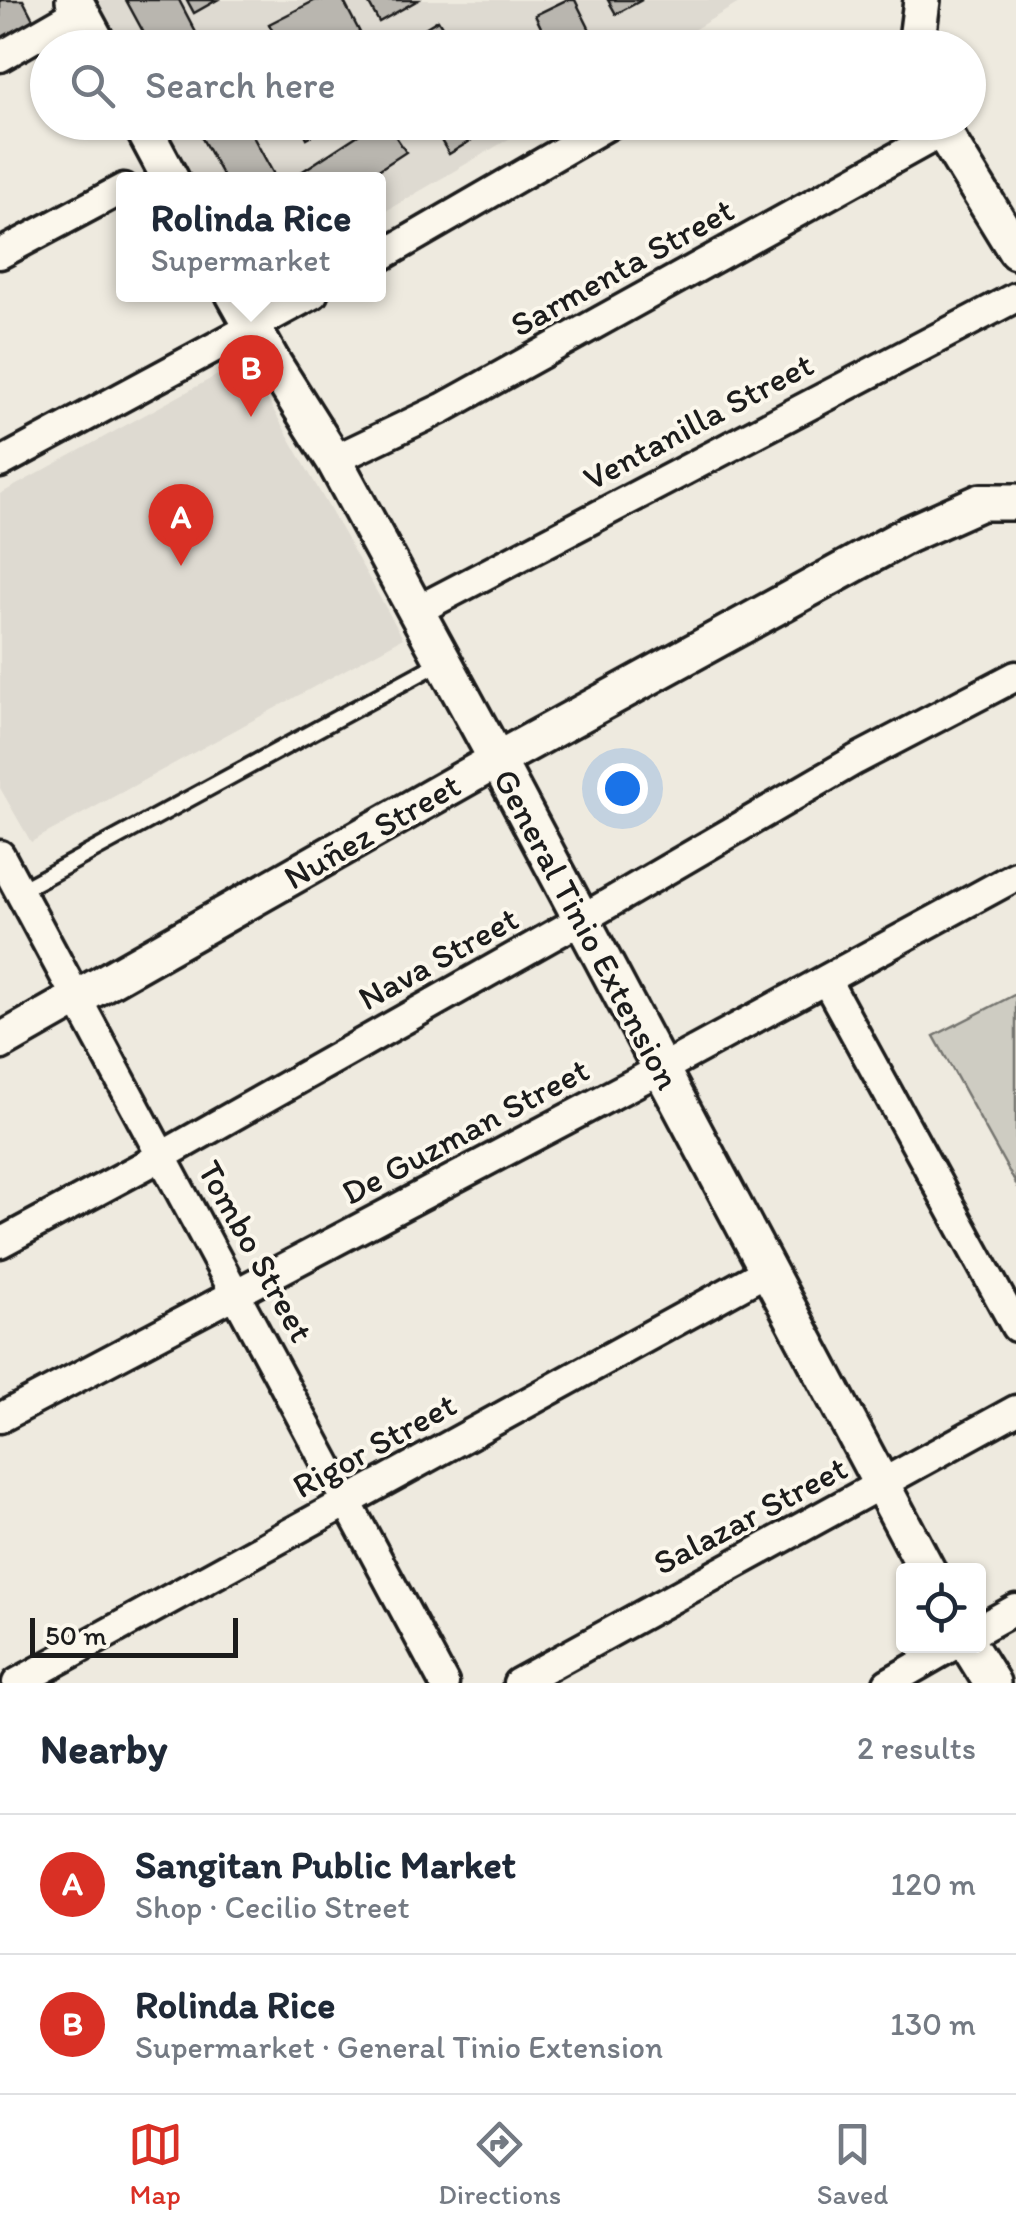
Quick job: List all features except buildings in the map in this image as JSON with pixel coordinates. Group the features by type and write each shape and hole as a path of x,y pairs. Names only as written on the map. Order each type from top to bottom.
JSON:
{"street":[{"path":"918,30 922,0"},
{"path":"40,30 77,5 90,30"},
{"path":"0,57 30,37"},
{"path":"146,140 157,172"},
{"path":"386,253 582,140"},
{"name":"Sarmenta Street","path":"334,460 443,408 916,140"},
{"path":"947,140 1016,251"},
{"path":"0,254 116,192"},
{"name":"Ventanilla Street","path":"414,612 1016,298"},
{"name":"General Tinio Extension","path":"238,302 334,460 497,760 923,1563"},
{"path":"0,463 299,302"},
{"name":"Nuñez Street","path":"0,1042 497,760 907,535 981,502 1016,502"},
{"name":"Nava Street","path":"0,1243 582,919 855,760 1016,676"},
{"name":"Tombo Street","path":"0,855 444,1683"},
{"name":"De Guzman Street","path":"0,1418 663,1068 1016,876"},
{"path":"826,980 1016,1327"},
{"name":"Rigor Street","path":"17,1683 766,1270"},
{"name":"Salazar Street","path":"518,1683 1016,1410"},
{"path":"986,1626 1016,1609"},
{"path":"888,1683 940,1653"},
{"path":"973,1653 992,1683"}],"lane":[{"path":"19,891 442,661"}],"shaded area":[{"path":"94,0 744,0 693,30 110,30"},
{"path":"168,140 507,140 386,211 386,172 186,172"},
{"path":"245,360 403,638 31,842 0,788 0,494"},
{"path":"1016,994 1016,1184 934,1036"}],"place":[{"name":"Rolinda Rice","path":"251,417"},
{"name":"Sangitan Public Market","path":"181,566"}]}
